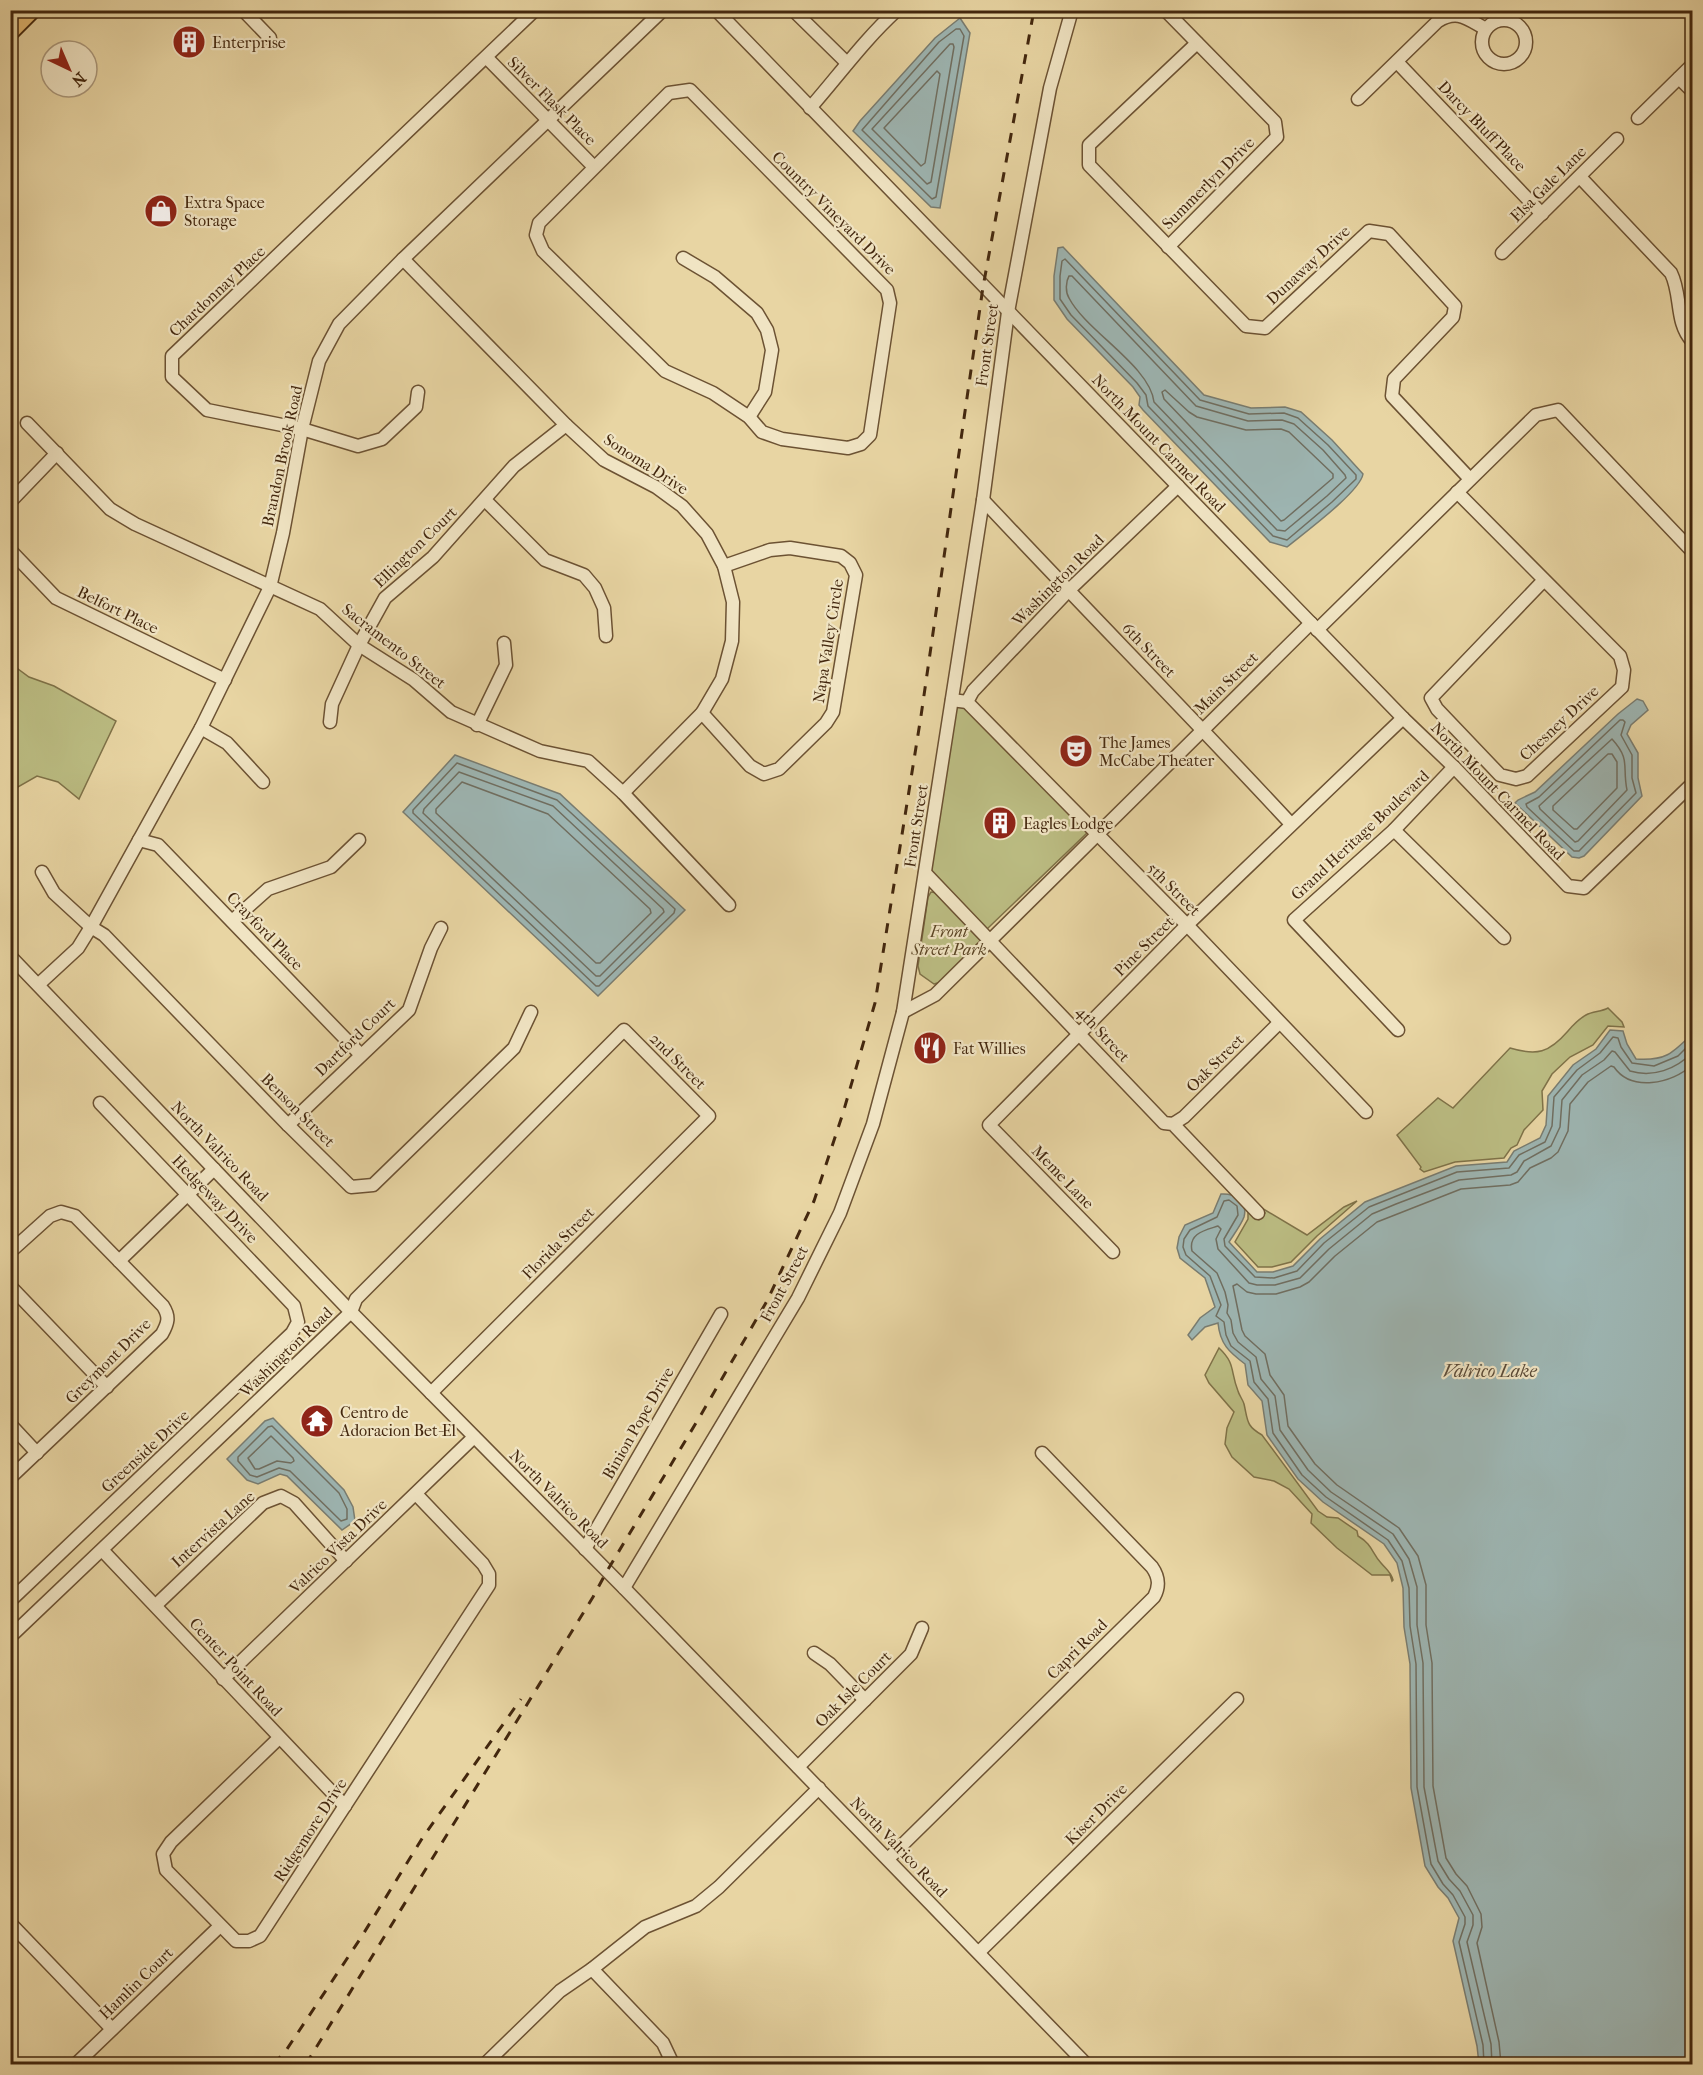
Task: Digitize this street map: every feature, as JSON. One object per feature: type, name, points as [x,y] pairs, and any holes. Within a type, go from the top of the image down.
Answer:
[{"type":"highway","points":[[10,32],[32,10]]},
{"type":"street","points":[[243,10],[270,38]]},
{"type":"street","name":"Chardonnay Place","points":[[418,392],[416,407],[382,439],[358,446],[302,429],[207,410],[172,377],[172,356],[535,10]]},
{"type":"street","name":"Brandon Brook Road","points":[[39,984],[78,948],[91,927],[201,728],[270,587],[283,533],[302,429],[319,361],[339,324],[403,259],[663,10]]},
{"type":"street","name":"North Mount Carmel Road","points":[[716,10],[1568,886],[1584,888],[1692,784]]},
{"type":"street","points":[[793,10],[847,63]]},
{"type":"street","points":[[810,108],[868,38],[897,10]]},
{"type":"street","name":"Front Street","points":[[624,1588],[798,1298],[840,1213],[873,1124],[903,1012],[983,500],[1008,312],[1050,88],[1072,10]]},
{"type":"street","name":"Summerlyn Drive","points":[[1165,10],[1275,122],[1278,137],[1168,247]]},
{"type":"street","points":[[1358,99],[1438,21],[1445,17],[1459,15],[1486,29]]},
{"type":"street","name":"Dunaway Drive","points":[[1197,43],[1089,145],[1089,165],[1246,326],[1265,328],[1369,231],[1389,234],[1455,306],[1453,317],[1394,379],[1392,396],[1470,479]]},
{"type":"street","name":"Silver Flask Place","points":[[486,58],[594,167]]},
{"type":"street","name":"Darcy Bluff Place","points":[[1397,62],[1542,214]]},
{"type":"street","points":[[1638,118],[1692,65]]},
{"type":"street","points":[[1679,78],[1692,91]]},
{"type":"street","name":"Country Vineyard Drive","points":[[690,90],[887,290],[890,303],[870,435],[861,444],[848,448],[782,439],[762,432],[749,417],[713,393],[665,371],[543,251],[536,235],[539,223],[594,167],[669,93],[690,90]]},
{"type":"street","name":"Elsa Gale Lane","points":[[1502,253],[1617,139]]},
{"type":"street","points":[[1580,177],[1671,273],[1677,291],[1683,328],[1692,341]]},
{"type":"street","points":[[683,258],[715,277],[757,313],[767,330],[772,350],[765,392],[749,417]]},
{"type":"street","name":"Sonoma Drive","points":[[403,259],[566,425],[604,460],[656,487],[682,506],[707,534],[724,566],[733,602],[732,641],[722,679],[702,713],[623,793]]},
{"type":"street","name":"Main Street","points":[[903,1012],[935,995],[1203,729],[1457,492],[1536,415],[1558,410],[1692,551]]},
{"type":"street","name":"Sacramento Street","points":[[27,423],[110,509],[135,524],[320,609],[359,645],[414,680],[451,712],[540,751],[588,761],[623,793],[729,905]]},
{"type":"street","name":"Ellington Court","points":[[330,722],[332,704],[359,645],[385,598],[433,557],[514,466],[566,425]]},
{"type":"street","points":[[10,502],[57,453]]},
{"type":"street","name":"Washington Road","points":[[967,702],[973,691],[1068,591],[1178,486]]},
{"type":"street","name":"Chesney Drive","points":[[1457,492],[1620,656],[1624,670],[1622,687],[1527,776],[1516,779],[1500,775],[1437,709],[1431,698],[1544,580]]},
{"type":"street","points":[[485,500],[545,560],[584,575],[595,588],[604,608],[606,636]]},
{"type":"street","name":"6th Street","points":[[983,500],[1291,824]]},
{"type":"street","name":"Napa Valley Circle","points":[[702,713],[750,766],[764,774],[779,769],[826,723],[833,712],[856,575],[850,563],[841,556],[790,548],[770,550],[724,566]]},
{"type":"street","name":"Belfort Place","points":[[10,550],[56,598],[225,680]]},
{"type":"street","points":[[477,725],[506,665],[504,643]]},
{"type":"street","points":[[952,700],[967,702]]},
{"type":"street","name":"5th Street","points":[[967,702],[1187,925],[1366,1112]]},
{"type":"street","name":"Pine Street","points":[[989,1125],[1187,925],[1403,718]]},
{"type":"street","points":[[201,728],[227,743],[263,782]]},
{"type":"street","name":"Grand Heritage Boulevard","points":[[1398,1030],[1294,920],[1394,830],[1454,767]]},
{"type":"street","points":[[1394,830],[1504,938]]},
{"type":"street","name":"Crayford Place","points":[[139,840],[158,845],[361,1054]]},
{"type":"street","points":[[232,921],[268,889],[331,867],[359,840]]},
{"type":"street","name":"Benson Street","points":[[42,872],[54,893],[91,927],[104,935],[351,1187],[373,1185],[514,1048],[531,1012]]},
{"type":"street","name":"4th Street","points":[[925,873],[1164,1123],[1173,1124],[1258,1213]]},
{"type":"street","name":"Dartford Court","points":[[288,1125],[409,1010],[431,948],[441,928]]},
{"type":"street","name":"North Valrico Road","points":[[10,956],[351,1312],[624,1588],[1086,2064]]},
{"type":"street","name":"Oak Street","points":[[1173,1124],[1184,1117],[1279,1023]]},
{"type":"street","name":"Washington Road","points":[[10,1637],[103,1551],[351,1312],[356,1299],[624,1030]]},
{"type":"street","name":"2nd Street","points":[[624,1030],[709,1116]]},
{"type":"street","name":"Hedgeway Drive","points":[[100,1103],[294,1306],[298,1322]]},
{"type":"street","name":"Florida Street","points":[[431,1392],[709,1116]]},
{"type":"street","name":"Meme Lane","points":[[989,1125],[1113,1252]]},
{"type":"street","points":[[10,1252],[50,1216],[61,1212],[75,1216],[119,1261],[214,1169]]},
{"type":"street","name":"Greymont Drive","points":[[10,1478],[162,1334],[168,1323],[168,1313],[163,1306],[119,1261]]},
{"type":"street","points":[[10,1286],[107,1387]]},
{"type":"street","name":"Binion Pope Drive","points":[[585,1549],[721,1314]]},
{"type":"street","name":"Greenside Drive","points":[[10,1601],[292,1333],[298,1322]]},
{"type":"street","points":[[10,1424],[37,1453]]},
{"type":"street","name":"Valrico Vista Drive","points":[[224,1679],[474,1437]]},
{"type":"street","name":"Capri Road","points":[[888,1859],[1154,1597],[1158,1589],[1156,1573],[1152,1567],[1042,1453]]},
{"type":"street","name":"Ridgemore Drive","points":[[279,1738],[171,1842],[164,1854],[166,1870],[236,1941],[249,1941],[260,1936],[489,1586],[489,1574],[483,1564],[416,1494]]},
{"type":"street","name":"Intervista Lane","points":[[156,1605],[263,1503],[281,1496],[294,1503],[346,1561]]},
{"type":"street","name":"Center Point Road","points":[[103,1551],[345,1806]]},
{"type":"street","name":"Oak Isle Court","points":[[798,1767],[911,1654],[922,1628]]},
{"type":"street","points":[[814,1653],[830,1664],[865,1700]]},
{"type":"street","name":"Kiser Drive","points":[[979,1952],[1237,1699]]},
{"type":"street","points":[[485,2064],[560,1991],[645,1927],[696,1906],[719,1887],[819,1788]]},
{"type":"street","points":[[10,1923],[112,2029]]},
{"type":"street","name":"Hamlin Court","points":[[76,2064],[220,1926]]},
{"type":"street","points":[[592,1969],[663,2043],[671,2060],[670,2064]]},
{"type":"green space","points":[[10,663],[29,677],[54,686],[116,721],[79,799],[58,782],[37,776],[11,791]]},
{"type":"green space","points":[[957,705],[969,710],[1088,832],[987,929],[931,872]]},
{"type":"green space","name":"Front Street Park","points":[[931,892],[937,893],[981,940],[961,966],[947,978],[934,984],[920,974],[918,966],[928,897]]},
{"type":"green space","points":[[1608,1008],[1624,1027],[1608,1026],[1593,1045],[1570,1057],[1552,1074],[1542,1091],[1543,1110],[1524,1130],[1517,1145],[1511,1148],[1504,1158],[1455,1162],[1424,1172],[1420,1169],[1421,1167],[1397,1135],[1438,1098],[1453,1108],[1510,1048],[1528,1052],[1542,1051],[1555,1044],[1583,1017]]},
{"type":"green space","points":[[1357,1201],[1291,1262],[1272,1267],[1258,1267],[1235,1242],[1248,1219],[1248,1209],[1259,1220],[1265,1213],[1260,1207],[1307,1235],[1344,1207]]},
{"type":"green space","points":[[1219,1348],[1230,1363],[1250,1426],[1262,1435],[1318,1511],[1327,1517],[1338,1518],[1357,1531],[1358,1536],[1363,1539],[1390,1573],[1392,1581],[1390,1575],[1372,1575],[1337,1548],[1311,1523],[1312,1514],[1289,1489],[1274,1481],[1254,1477],[1232,1457],[1225,1444],[1227,1428],[1234,1412],[1205,1375]]},
{"type":"water","points":[[960,18],[970,33],[940,208],[931,207],[853,131],[935,38]]},
{"type":"water","points":[[1063,247],[1204,395],[1251,408],[1285,407],[1301,412],[1332,440],[1363,474],[1360,482],[1330,512],[1287,547],[1270,542],[1143,410],[1139,405],[1140,397],[1133,387],[1067,319],[1054,300],[1054,276],[1058,248]]},
{"type":"water","points":[[1637,699],[1643,701],[1648,710],[1631,725],[1627,734],[1638,753],[1638,778],[1642,796],[1584,856],[1572,857],[1515,803],[1535,792]]},
{"type":"water","points":[[455,755],[560,794],[685,910],[598,996],[403,812]]},
{"type":"water","name":"Valrico Lake","points":[[1610,1030],[1623,1031],[1627,1044],[1636,1059],[1654,1059],[1667,1055],[1692,1034],[1692,2064],[1479,2064],[1453,1941],[1459,1918],[1425,1866],[1411,1788],[1410,1664],[1404,1627],[1403,1588],[1397,1563],[1384,1544],[1323,1502],[1298,1479],[1267,1435],[1262,1401],[1248,1385],[1245,1364],[1223,1342],[1218,1323],[1205,1327],[1192,1340],[1188,1335],[1200,1318],[1215,1307],[1205,1278],[1180,1258],[1177,1248],[1185,1225],[1213,1213],[1221,1194],[1231,1195],[1242,1203],[1245,1212],[1229,1242],[1257,1272],[1273,1272],[1293,1266],[1320,1239],[1365,1202],[1456,1166],[1507,1162],[1514,1151],[1540,1138],[1546,1125],[1548,1096],[1573,1065],[1596,1049]]},
{"type":"water","points":[[273,1418],[344,1490],[353,1507],[355,1521],[342,1530],[287,1476],[280,1474],[258,1484],[247,1480],[227,1459],[265,1421]]},
{"type":"railway","points":[[306,2064],[593,1597],[702,1413],[767,1301],[814,1201],[843,1113],[875,1003],[921,716],[983,287],[1034,10]]},
{"type":"railway","points":[[274,2064],[287,2049],[362,1936],[423,1837],[521,1699]]},
{"type":"place","name":"Enterprise","points":[[189,42]]},
{"type":"place","name":"Extra Space Storage","points":[[161,211]]},
{"type":"place","name":"The James McCabe Theater","points":[[1076,751]]},
{"type":"place","name":"Eagles Lodge","points":[[1000,823]]},
{"type":"place","name":"Fat Willies","points":[[930,1048]]},
{"type":"place","name":"Centro de Adoracion Bet-El","points":[[317,1421]]}]
